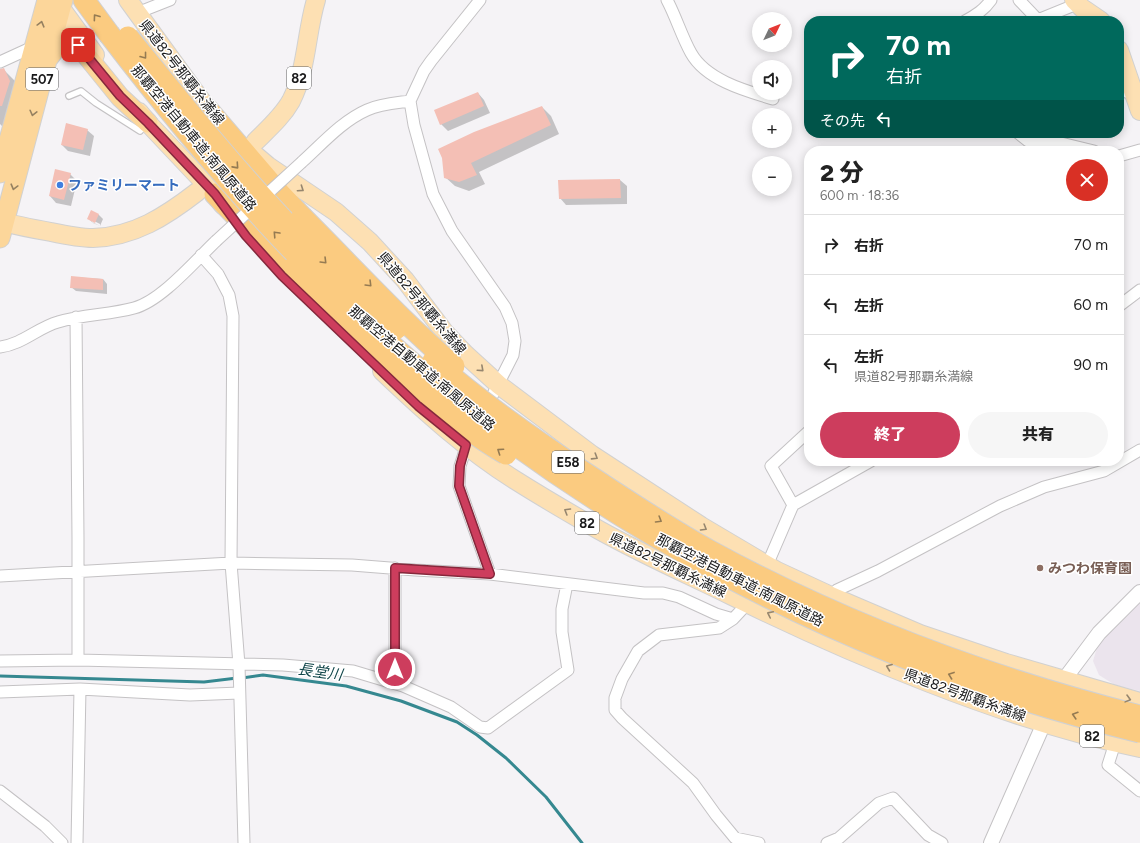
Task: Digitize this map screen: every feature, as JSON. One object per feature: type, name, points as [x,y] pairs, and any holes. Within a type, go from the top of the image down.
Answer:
[{"type":"highway","name":"那覇空港自動車道;南風原道路","points":[[84,0],[153,92],[207,157],[279,236],[341,299],[441,387],[492,428],[542,464],[635,515],[779,586],[878,629],[1006,678],[1093,704],[1140,716]]},
{"type":"highway","name":"那覇空港自動車道;南風原道路","points":[[101,0],[218,147],[289,226],[350,287],[402,335],[449,375],[702,564],[772,600],[916,662],[1002,694],[1140,732]]},
{"type":"highway","name":"507","points":[[0,173],[41,53],[56,2]]},
{"type":"highway","points":[[41,53],[66,41],[78,45],[120,96],[148,123]]},
{"type":"highway","name":"507","points":[[1,227],[41,53]]},
{"type":"highway","points":[[208,110],[281,195],[438,352],[635,515]]},
{"type":"highway","points":[[206,193],[398,373],[452,418],[503,453],[548,480],[635,515]]},
{"type":"main road","name":"82","points":[[255,142],[278,119],[290,101],[304,63],[316,0]]},
{"type":"main road","name":"県道82号那覇糸満線","points":[[56,2],[148,123],[206,193],[282,276],[418,406],[466,445],[513,479],[600,531],[748,604],[872,661],[994,708],[1115,743],[1140,748]]},
{"type":"main road","points":[[1081,3],[1095,16]]},
{"type":"main road","name":"県道82号那覇糸満線","points":[[132,6],[208,110],[236,139],[268,166],[336,212],[370,242],[405,280],[445,333],[465,354],[499,385],[592,455],[701,526],[767,565],[831,596],[920,634],[1006,663],[1140,702]]},
{"type":"main road","points":[[1124,78],[1126,89],[1140,111]]},
{"type":"main road","points":[[1,227],[92,238],[111,237],[145,227],[176,208],[206,193]]},
{"type":"street","points":[[132,6],[170,0]]},
{"type":"street","points":[[480,0],[424,71],[410,101],[414,125],[433,194],[452,231],[505,307],[512,324],[515,341],[514,355],[466,445],[460,466],[459,486],[490,574]]},
{"type":"street","points":[[667,0],[692,55],[708,72],[731,86],[752,92]]},
{"type":"street","points":[[974,16],[986,8],[991,0]]},
{"type":"street","points":[[1019,0],[1033,16]]},
{"type":"street","points":[[1047,16],[1081,3]]},
{"type":"street","points":[[0,62],[41,53]]},
{"type":"street","points":[[0,347],[19,343],[46,327],[58,322],[76,317],[117,312],[135,308],[147,302],[163,291],[349,120],[368,109],[387,104],[410,101]]},
{"type":"street","points":[[1024,138],[1028,141],[1061,143],[1073,146]]},
{"type":"street","points":[[1124,155],[1140,150]]},
{"type":"street","points":[[202,255],[218,274],[229,295],[233,316],[231,563],[239,665],[244,843]]},
{"type":"street","points":[[1124,302],[1140,290]]},
{"type":"street","points":[[76,317],[78,660]]},
{"type":"street","points":[[793,505],[771,466],[804,435]]},
{"type":"street","points":[[1124,459],[1140,450]]},
{"type":"street","points":[[759,843],[734,838],[693,783],[622,718],[616,710],[615,698],[622,679],[638,651],[659,636],[719,628],[733,619],[748,604],[793,505],[862,466]]},
{"type":"street","points":[[831,596],[837,590],[878,571],[1000,506],[1044,487],[1104,471],[1113,466]]},
{"type":"street","points":[[0,576],[231,563],[352,565],[490,574],[644,593],[663,593],[679,597],[710,611],[733,619]]},
{"type":"street","points":[[395,568],[395,683]]},
{"type":"street","points":[[0,661],[78,660],[283,665],[352,671],[395,683],[451,707],[480,727],[488,728],[568,670],[562,632],[562,609],[567,584]]},
{"type":"street","points":[[991,843],[1064,680],[1099,633],[1140,592]]},
{"type":"street","points":[[0,692],[80,689],[190,695],[239,694]]},
{"type":"street","points":[[76,843],[80,689]]},
{"type":"street","points":[[1115,743],[1108,765],[1140,791]]},
{"type":"street","points":[[0,791],[45,826],[62,843]]},
{"type":"street","points":[[827,843],[840,838],[879,804],[892,798],[928,835],[942,843]]},
{"type":"lane","points":[[69,96],[82,91],[96,103],[140,131],[148,123]]},
{"type":"shaded area","points":[[1140,599],[1140,691],[1115,685],[1099,675],[1093,661],[1099,641]]},
{"type":"building","points":[[4,68],[10,81],[2,106],[0,106],[0,69]]},
{"type":"building","points":[[478,92],[484,106],[440,125],[434,110]]},
{"type":"building","points":[[542,106],[551,125],[471,163],[477,175],[459,182],[444,178],[442,158],[438,149],[474,132]]},
{"type":"building","points":[[66,123],[88,129],[83,150],[61,145]]},
{"type":"building","name":"ファミリーマート","points":[[55,169],[71,173],[64,200],[49,196]]},
{"type":"building","points":[[620,179],[621,198],[559,199],[558,180]]},
{"type":"building","points":[[91,210],[99,214],[95,223],[87,219]]},
{"type":"building","points":[[71,276],[103,279],[103,290],[70,288]]},
{"type":"waterway","name":"長堂川","points":[[242,678],[263,675],[346,686],[401,701],[457,722],[477,735],[506,758],[546,797],[582,843]]},
{"type":"waterway","name":"長堂川","points":[[0,676],[204,682],[237,678]]},
{"type":"place","name":"ファミリーマート","points":[[60,185]]},
{"type":"place","name":"みつわ保育園","points":[[1040,568]]},
{"type":"route","points":[[78,45],[120,96],[148,123],[215,194],[246,236],[282,276],[418,406],[466,445],[460,466],[459,486],[490,574],[395,568],[395,669]]}]
